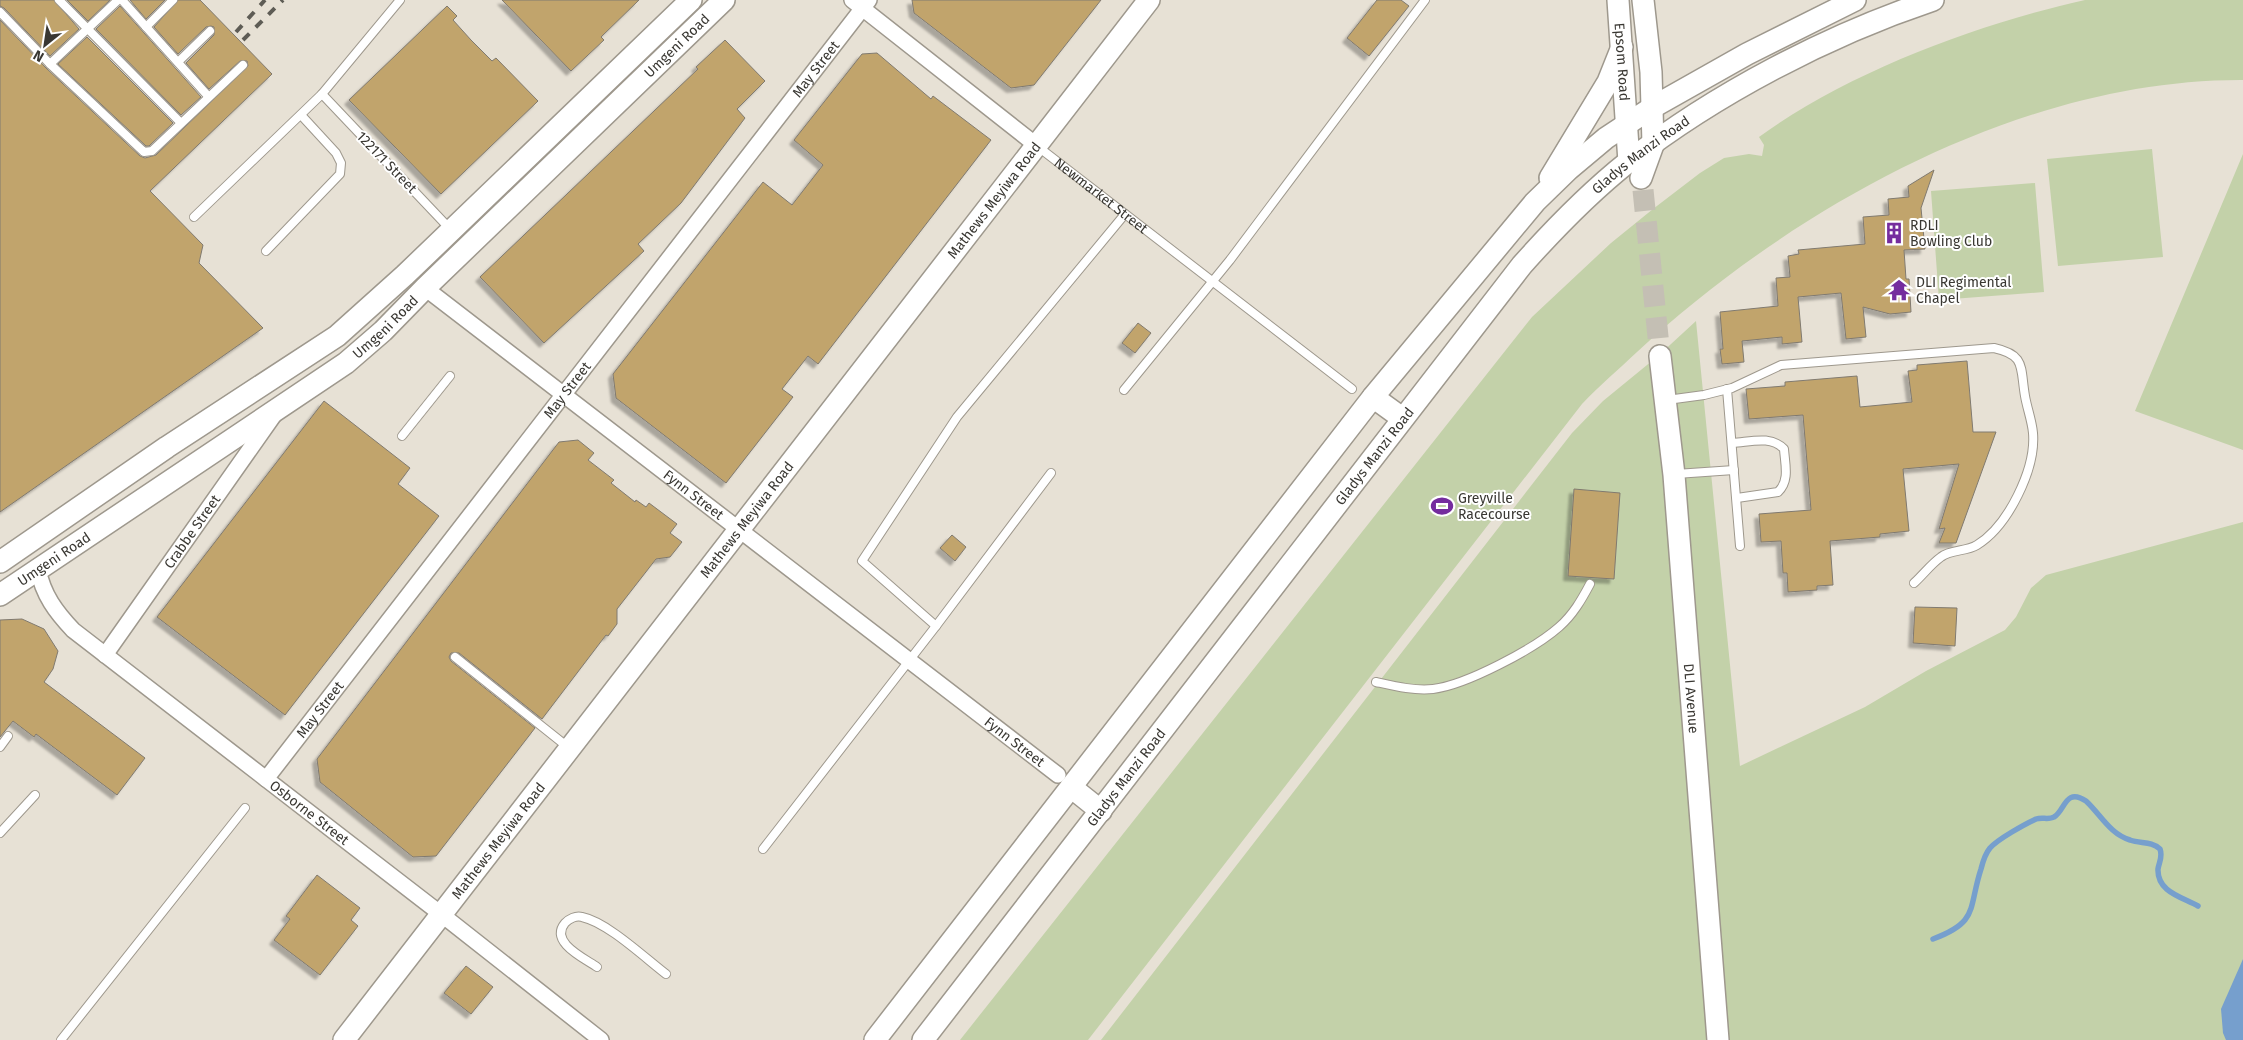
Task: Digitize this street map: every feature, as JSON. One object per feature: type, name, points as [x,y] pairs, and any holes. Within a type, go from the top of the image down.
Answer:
[{"type":"main road","name":"Umgeni Road","points":[[0,562],[167,447],[337,336],[452,230],[691,0]]},
{"type":"main road","name":"Umgeni Road","points":[[0,595],[346,363],[383,331],[425,288],[724,0]]},
{"type":"main road","name":"Mathews Meyiwa Road","points":[[344,1040],[1149,0]]},
{"type":"main road","name":"Epsom Road","points":[[1618,0],[1627,125],[1637,177]]},
{"type":"main road","name":"Epsom Road","points":[[1643,0],[1653,107],[1653,145]]},
{"type":"main road","points":[[875,1040],[1065,781],[1373,397],[1536,202],[1569,169],[1606,138],[1653,107],[1747,54],[1855,0]]},
{"type":"main road","name":"Gladys Manzi Road","points":[[1653,145],[1690,118],[1831,39],[1891,14],[1933,0]]},
{"type":"main road","points":[[1536,202],[1601,94],[1622,48]]},
{"type":"main road","points":[[1637,177],[1653,145]]},
{"type":"main road","name":"Gladys Manzi Road","points":[[923,1040],[1522,265],[1559,224],[1637,177]]},
{"type":"main road","name":"DLI Avenue","points":[[1660,356],[1674,475],[1718,1040]]},
{"type":"main road","points":[[1373,397],[1402,418]]},
{"type":"main road","points":[[1065,781],[1101,811]]},
{"type":"street","name":"Newmarket Street","points":[[861,3],[1036,145]]},
{"type":"street","name":"May Street","points":[[266,779],[861,3]]},
{"type":"street","name":"Fynn Street","points":[[425,288],[1065,781]]},
{"type":"street","name":"Crabbe Street","points":[[104,655],[280,408]]},
{"type":"street","name":"Osborne Street","points":[[38,569],[47,598],[74,630],[601,1040]]},
{"type":"lane","points":[[59,0],[181,123]]},
{"type":"lane","points":[[50,64],[118,0]]},
{"type":"lane","points":[[122,0],[208,96]]},
{"type":"lane","points":[[146,27],[173,0]]},
{"type":"lane","points":[[194,217],[322,94],[400,0]]},
{"type":"lane","points":[[1124,390],[1211,280],[1230,260],[1425,0]]},
{"type":"lane","points":[[0,12],[50,64],[144,152],[152,151],[208,96],[244,65]]},
{"type":"lane","points":[[178,62],[210,30]]},
{"type":"lane","name":"122171 Street","points":[[322,94],[452,230]]},
{"type":"lane","points":[[266,250],[340,174],[341,162],[336,153],[301,115]]},
{"type":"lane","name":"Newmarket Street","points":[[1036,145],[1352,389]]},
{"type":"lane","points":[[936,626],[862,561],[957,418],[1125,214]]},
{"type":"lane","points":[[1665,400],[1704,395],[1727,389],[1781,364],[1994,348],[2014,354],[2020,362],[2027,411],[2033,433],[2029,470],[2018,493],[1994,532],[1976,546],[1965,551],[1942,556],[1914,583]]},
{"type":"lane","points":[[402,436],[450,376]]},
{"type":"lane","points":[[1727,389],[1733,443],[1740,546]]},
{"type":"lane","points":[[1733,443],[1768,440],[1778,442],[1784,449],[1786,481],[1783,488],[1778,492],[1737,498]]},
{"type":"lane","points":[[1674,475],[1734,470]]},
{"type":"lane","points":[[763,849],[936,626],[1051,472]]},
{"type":"lane","points":[[1376,682],[1404,688],[1433,689],[1467,678],[1518,654],[1560,626],[1574,612],[1590,584]]},
{"type":"lane","points":[[455,657],[569,748]]},
{"type":"lane","points":[[0,747],[8,736]]},
{"type":"lane","points":[[0,833],[35,795]]},
{"type":"lane","points":[[60,1040],[245,808]]},
{"type":"lane","points":[[596,967],[566,946],[561,938],[561,930],[570,919],[580,916],[592,920],[666,974]]},
{"type":"green space","name":"Greyville Racecourse","points":[[2085,0],[2243,0],[2243,80],[2160,85],[2078,102],[1996,127],[1917,161],[1840,202],[1767,248],[1699,298],[1637,352],[1582,404],[1088,1040],[960,1040],[1532,317],[1611,243],[1700,173],[1724,158],[1749,154],[1762,156],[1764,145],[1759,137],[1794,113],[1832,92],[1873,71],[1958,37],[2001,22]]},
{"type":"green space","points":[[2152,149],[2163,257],[2058,266],[2047,159]]},
{"type":"green space","points":[[2243,154],[2243,450],[2135,411]]},
{"type":"green space","points":[[2035,183],[2044,292],[1939,300],[1931,191]]},
{"type":"green space","points":[[1696,321],[1740,766],[1865,707],[1926,671],[2005,630],[2016,617],[2031,588],[2046,575],[2243,522],[2243,1040],[1101,1040],[1572,433],[1603,401],[1658,356]]},
{"type":"water","points":[[2243,959],[2243,1040],[2226,1040],[2223,1033],[2221,1009]]},
{"type":"building","points":[[0,0],[54,0],[79,29],[50,56],[0,6]]},
{"type":"building","points":[[67,0],[110,0],[88,21]]},
{"type":"building","points":[[130,0],[165,0],[146,19]]},
{"type":"building","points":[[178,0],[200,0],[272,74],[150,191],[203,245],[199,263],[263,328],[0,512],[0,20],[46,68],[140,156],[145,158],[156,155],[248,66],[247,61],[240,61],[209,89],[186,63],[214,35],[214,27],[206,27],[178,54],[154,27]]},
{"type":"building","points":[[502,0],[639,0],[601,37],[604,40],[571,71]]},
{"type":"building","points":[[912,0],[1101,0],[1034,85],[1011,88],[914,13]]},
{"type":"building","points":[[1377,0],[1401,0],[1409,6],[1369,56],[1347,38]]},
{"type":"building","points":[[120,6],[201,97],[181,115],[96,29]]},
{"type":"building","points":[[447,6],[457,16],[453,20],[471,40],[492,61],[496,58],[538,101],[441,194],[349,100]]},
{"type":"building","points":[[87,37],[173,123],[149,146],[146,146],[58,64]]},
{"type":"building","points":[[725,40],[765,81],[737,109],[745,118],[681,203],[638,244],[644,251],[544,343],[480,277],[698,69],[696,67]]},
{"type":"building","points":[[877,53],[931,99],[933,96],[991,140],[818,364],[808,356],[782,389],[793,397],[726,483],[616,398],[613,374],[763,182],[792,205],[823,165],[794,140],[862,54]]},
{"type":"building","points":[[1934,170],[1921,208],[1925,249],[1904,250],[1906,279],[1909,279],[1911,312],[1890,314],[1863,307],[1866,337],[1846,339],[1841,293],[1798,297],[1802,342],[1782,344],[1782,337],[1742,341],[1744,362],[1722,364],[1720,349],[1723,349],[1720,312],[1778,306],[1776,278],[1790,277],[1788,256],[1799,254],[1798,250],[1865,244],[1863,217],[1889,215],[1888,199],[1909,197],[1908,186]]},
{"type":"building","points":[[1138,323],[1151,333],[1135,353],[1122,343]]},
{"type":"building","points":[[1967,361],[1973,432],[1996,432],[1956,543],[1939,543],[1945,528],[1939,529],[1959,464],[1903,469],[1909,531],[1880,534],[1880,537],[1830,541],[1833,585],[1817,586],[1817,590],[1788,592],[1787,573],[1783,573],[1781,541],[1761,542],[1759,514],[1811,510],[1803,415],[1749,419],[1746,389],[1785,386],[1785,382],[1857,376],[1860,407],[1912,402],[1908,371],[1917,370],[1917,365]]},
{"type":"building","points":[[324,401],[410,468],[398,484],[439,516],[285,715],[157,617]]},
{"type":"building","points":[[578,440],[594,453],[588,460],[614,480],[611,483],[635,502],[636,500],[646,507],[649,503],[677,524],[670,533],[682,542],[670,557],[656,559],[617,609],[617,624],[608,636],[606,635],[542,719],[459,653],[451,653],[449,657],[451,661],[535,728],[436,856],[413,857],[320,782],[317,759],[559,442]]},
{"type":"building","points":[[1574,489],[1620,493],[1614,579],[1568,576]]},
{"type":"building","points":[[952,535],[966,547],[955,561],[940,548]]},
{"type":"building","points":[[1915,607],[1957,608],[1955,646],[1913,643]]},
{"type":"building","points":[[22,619],[44,629],[58,651],[53,669],[44,682],[145,758],[117,795],[36,734],[34,737],[13,721],[0,737],[0,620]]},
{"type":"building","points":[[317,875],[360,908],[351,920],[358,926],[320,975],[274,940],[290,919],[286,916]]},
{"type":"building","points":[[466,966],[493,987],[471,1014],[444,993]]},
{"type":"waterway","points":[[1933,939],[1948,933],[1965,920],[1972,904],[1983,860],[1990,848],[2005,836],[2031,821],[2038,818],[2054,817],[2066,802],[2074,797],[2079,797],[2086,801],[2111,829],[2123,837],[2153,845],[2160,849],[2161,857],[2158,869],[2162,883],[2172,893],[2198,906]]},
{"type":"tunnel","points":[[1643,190],[1660,356]]},
{"type":"railway","points":[[236,32],[265,0]]},
{"type":"railway","points":[[243,40],[283,0]]},
{"type":"place","name":"RDLI Bowling Club","points":[[1894,233]]},
{"type":"place","name":"DLI Regimental Chapel","points":[[1899,290]]},
{"type":"place","name":"Greyville Racecourse","points":[[1442,506]]}]
